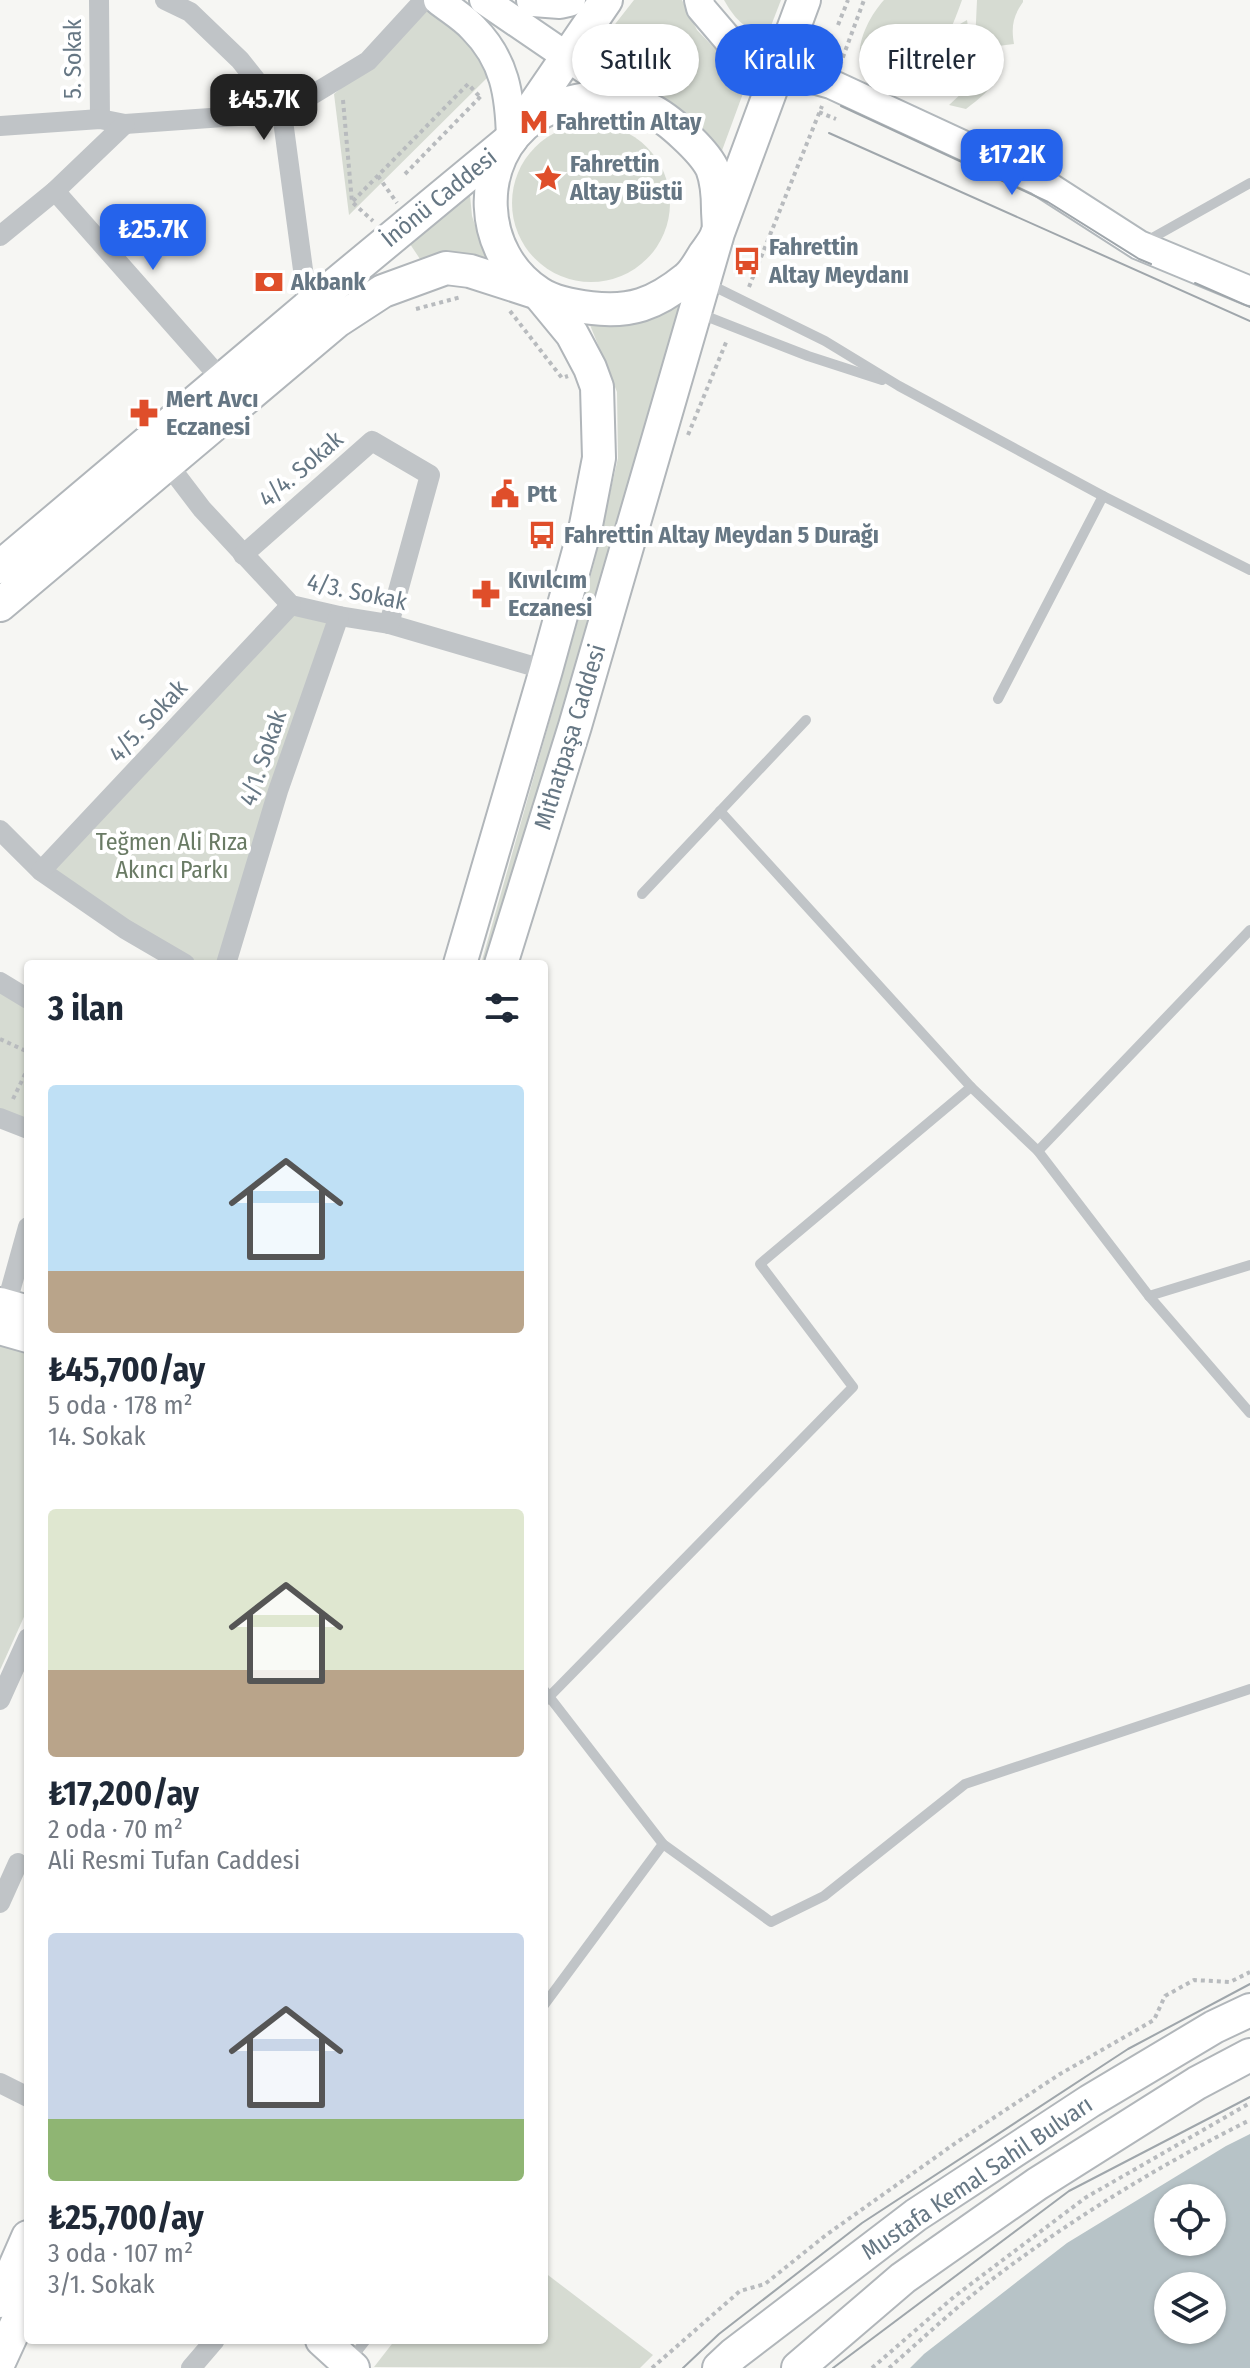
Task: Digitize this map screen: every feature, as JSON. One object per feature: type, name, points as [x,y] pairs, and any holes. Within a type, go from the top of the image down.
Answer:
[{"type":"main road","points":[[438,0],[472,27],[493,52],[510,99],[511,139]]},
{"type":"main road","points":[[484,0],[566,57],[651,110],[695,147],[711,168],[718,193],[718,233]]},
{"type":"main road","points":[[533,0],[569,0]]},
{"type":"main road","points":[[606,0],[511,139],[496,169],[489,202],[495,238],[512,270],[539,294],[568,306],[622,310],[652,302],[689,277],[718,233],[768,96]]},
{"type":"main road","points":[[699,0],[701,8],[715,24]]},
{"type":"main road","points":[[795,24],[804,0]]},
{"type":"main road","points":[[843,90],[1038,180],[1139,245],[1250,291]]},
{"type":"main road","points":[[511,139],[533,118],[561,103],[591,98],[621,101],[651,110]]},
{"type":"main road","name":"İnönü Caddesi","points":[[0,567],[511,139]]},
{"type":"main road","name":"Mithatpaşa Caddesi","points":[[502,960],[575,726],[718,233]]},
{"type":"main road","name":"İnönü Caddesi","points":[[0,605],[337,321],[383,291],[446,268],[470,271],[539,294]]},
{"type":"main road","name":"Mithatpaşa Caddesi","points":[[461,960],[586,525],[599,458],[597,387],[572,334],[539,294]]},
{"type":"main road","points":[[9,1313],[24,1331]]},
{"type":"main road","name":"Mustafa Kemal Sahil Bulvarı","points":[[726,2363],[916,2215],[1090,2101],[1214,2027],[1250,2010]]},
{"type":"main road","name":"Mustafa Kemal Sahil Bulvarı","points":[[798,2368],[903,2278],[1037,2184],[1197,2083],[1250,2055]]},
{"type":"main road","points":[[0,2360],[7,2298],[24,2249]]},
{"type":"main road","points":[[330,2344],[356,2357]]},
{"type":"street","name":"5. Sokak","points":[[99,0],[100,119]]},
{"type":"street","points":[[165,0],[190,12],[240,60],[282,113],[308,307]]},
{"type":"street","points":[[0,126],[100,119],[125,124],[282,113],[368,61],[424,0]]},
{"type":"street","points":[[0,236],[55,191],[125,124]]},
{"type":"street","points":[[55,191],[222,380]]},
{"type":"street","name":"4/4. Sokak","points":[[243,555],[372,441],[430,475],[389,624]]},
{"type":"street","name":"4/3. Sokak","points":[[167,463],[202,509],[291,605],[389,624],[546,670]]},
{"type":"street","name":"4/5. Sokak","points":[[41,871],[291,605]]},
{"type":"street","name":"4/1. Sokak","points":[[227,960],[278,791],[339,616]]},
{"type":"street","points":[[0,830],[41,871],[125,929],[178,960]]},
{"type":"street","points":[[0,982],[24,997]]},
{"type":"street","points":[[0,1118],[24,1127]]},
{"type":"street","points":[[9,1313],[24,1245]]},
{"type":"street","points":[[0,1700],[24,1647]]},
{"type":"street","points":[[0,1903],[15,1862]]},
{"type":"street","points":[[0,2083],[24,2095]]},
{"type":"street","points":[[191,2368],[212,2344]]},
{"type":"lane","points":[[1139,245],[1250,183]]},
{"type":"lane","points":[[705,282],[825,341],[899,386],[1103,496],[1250,570]]},
{"type":"lane","points":[[696,313],[808,356],[899,386]]},
{"type":"lane","points":[[998,699],[1103,496]]},
{"type":"lane","points":[[642,894],[806,720]]},
{"type":"lane","points":[[720,811],[971,1087],[1038,1151],[1149,1296],[1250,1413]]},
{"type":"lane","points":[[1038,1151],[1250,930]]},
{"type":"lane","points":[[548,1695],[853,1387],[760,1264],[971,1087]]},
{"type":"lane","points":[[1149,1296],[1250,1265]]},
{"type":"lane","points":[[548,1700],[663,1844],[771,1922],[824,1896],[965,1784],[1250,1689]]},
{"type":"lane","points":[[548,2000],[663,1844]]},
{"type":"path","points":[[838,24],[848,0]]},
{"type":"path","points":[[843,60],[864,0]]},
{"type":"path","points":[[352,202],[468,84],[480,97]]},
{"type":"path","points":[[343,99],[352,202],[378,225]]},
{"type":"path","points":[[405,174],[467,112]]},
{"type":"path","points":[[819,112],[836,119]]},
{"type":"path","points":[[378,176],[398,205]]},
{"type":"path","points":[[408,311],[464,296]]},
{"type":"path","points":[[508,309],[547,359]]},
{"type":"path","points":[[0,1039],[24,1050]]},
{"type":"path","points":[[13,1099],[24,1076]]},
{"type":"path","points":[[652,2368],[740,2291],[765,2284],[826,2235],[957,2142],[1060,2074],[1154,2020],[1165,1996],[1194,1980],[1230,1982],[1250,1972]]},
{"type":"path","points":[[872,2368],[955,2296],[1085,2198],[1250,2103]]},
{"type":"path","points":[[889,2368],[984,2286],[1045,2241],[1102,2203],[1250,2120]]},
{"type":"green space","points":[[431,0],[476,44],[493,72],[349,215],[334,94],[363,70]]},
{"type":"green space","points":[[634,0],[682,0],[694,24],[615,24]]},
{"type":"green space","points":[[724,0],[781,0],[772,24],[744,24]]},
{"type":"green space","points":[[884,0],[962,0],[952,24],[868,24]]},
{"type":"green space","points":[[977,0],[1023,0],[1014,22],[1014,44],[1004,45],[1004,24],[976,24]]},
{"type":"green space","points":[[699,32],[715,49],[715,96],[742,96],[720,156],[686,123],[652,96],[699,96]]},
{"type":"green space","points":[[959,96],[982,96],[966,109],[949,105]]},
{"type":"green space","points":[[591,124],[621,130],[647,147],[664,173],[670,203],[664,233],[647,259],[621,276],[591,282],[561,276],[535,259],[518,233],[512,203],[518,173],[535,147],[561,130]]},
{"type":"green space","points":[[470,195],[472,216],[487,261],[422,262],[410,244]]},
{"type":"green space","points":[[681,303],[494,960],[482,960],[593,567],[618,458],[617,392],[588,320],[629,320]]},
{"type":"green space","name":"Teğmen Ali Rıza Akıncı Parkı","points":[[291,605],[339,616],[227,960],[179,960],[41,871]]},
{"type":"green space","points":[[0,982],[24,997],[24,1127],[0,1118]]},
{"type":"green space","points":[[0,1337],[24,1346],[24,1617],[0,1670]]},
{"type":"green space","points":[[548,2275],[653,2355],[640,2368],[374,2367],[392,2344],[548,2344]]},
{"type":"shaded area","points":[[1250,2134],[1250,2368],[910,2368],[1067,2243],[1154,2190],[1154,2256],[1226,2256],[1226,2184],[1164,2184]]},
{"type":"tram line","points":[[841,106],[1048,202],[1151,264]]},
{"type":"tram line","points":[[829,133],[1250,321]]},
{"type":"tram line","points":[[1195,283],[1250,307]]},
{"type":"tram line","points":[[683,2368],[719,2334],[862,2223],[1128,2049],[1250,1984]]},
{"type":"tram line","points":[[833,2368],[1069,2191],[1250,2097]]},
{"type":"place","name":"Fahrettin Altay","points":[[534,122]]},
{"type":"place","name":"Fahrettin Altay Büstü","points":[[548,178]]},
{"type":"place","name":"Fahrettin Altay Meydanı","points":[[747,261]]},
{"type":"place","name":"Akbank","points":[[269,282]]},
{"type":"place","name":"Mert Avcı Eczanesi","points":[[144,413]]},
{"type":"place","name":"Ptt","points":[[505,494]]},
{"type":"place","name":"Fahrettin Altay Meydan 5 Durağı","points":[[542,535]]},
{"type":"place","name":"Kıvılcım Eczanesi","points":[[486,594]]}]
